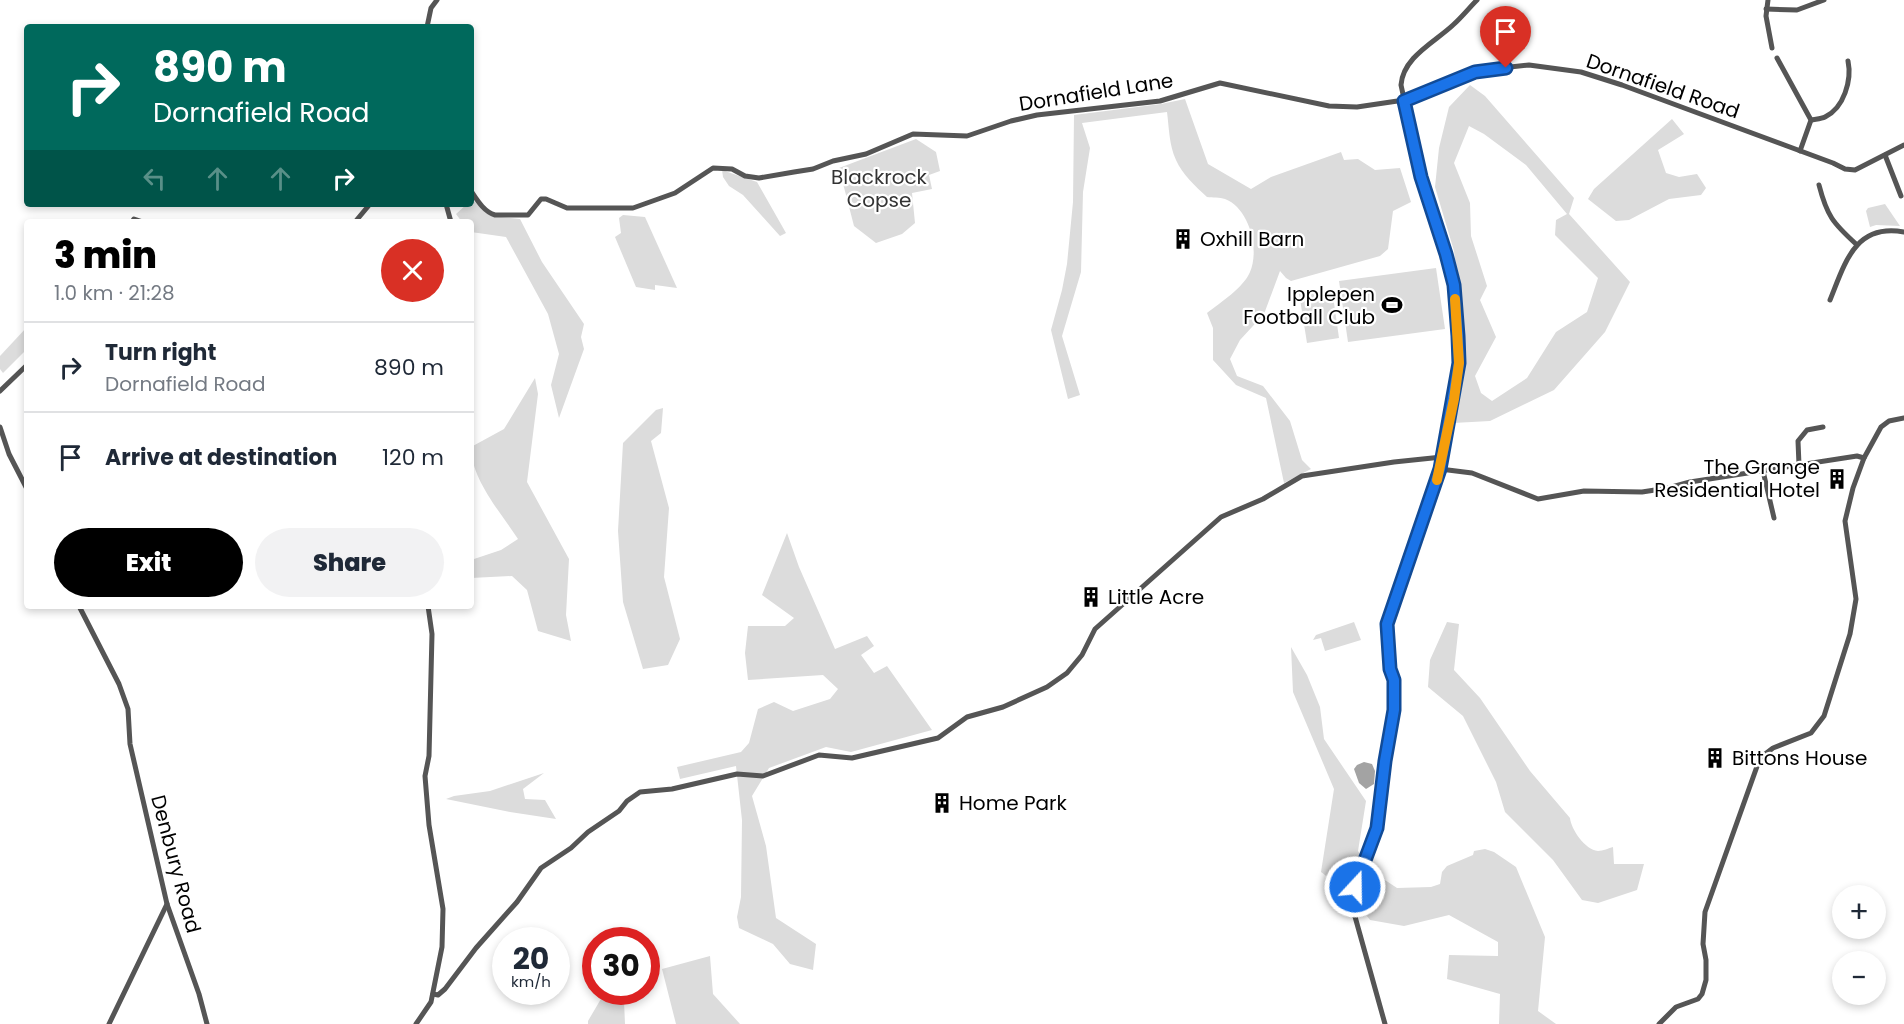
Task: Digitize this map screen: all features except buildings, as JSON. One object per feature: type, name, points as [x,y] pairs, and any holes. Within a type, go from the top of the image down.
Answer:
[{"type":"street","points":[[428,24],[431,8],[437,0]]},
{"type":"street","points":[[1385,1024],[1354,914],[1355,887],[1377,828],[1394,710],[1394,680],[1390,669],[1387,624],[1440,469],[1459,363],[1454,285],[1421,177],[1401,85],[1402,74],[1426,45],[1453,26],[1476,0]]},
{"type":"street","points":[[1768,0],[1767,28],[1772,48]]},
{"type":"street","points":[[1766,9],[1797,10],[1824,0]]},
{"type":"street","points":[[1777,58],[1811,120],[1800,151]]},
{"type":"street","points":[[1811,120],[1827,116],[1842,99],[1850,79],[1848,61]]},
{"type":"street","name":"Dornafield Road","points":[[1404,101],[1475,72],[1529,65],[1581,72],[1622,85],[1850,170],[1859,169],[1904,145]]},
{"type":"street","name":"Dornafield Lane","points":[[474,196],[481,206],[490,214],[495,215],[528,215],[541,199],[567,208],[633,208],[675,193],[713,168],[732,170],[759,178],[813,169],[833,160],[866,154],[913,134],[967,136],[1037,115],[1160,100],[1220,84],[1329,106],[1357,107],[1404,101]]},
{"type":"street","points":[[1885,155],[1901,196]]},
{"type":"street","points":[[1819,185],[1833,224],[1856,244]]},
{"type":"street","points":[[357,219],[367,207]]},
{"type":"street","points":[[1830,300],[1841,271],[1856,244],[1880,231],[1904,232]]},
{"type":"street","points":[[0,391],[24,368]]},
{"type":"street","points":[[1659,1024],[1676,1007],[1698,999],[1702,994],[1706,980],[1703,944],[1705,912],[1760,758],[1773,748],[1811,732],[1824,716],[1850,634],[1856,599],[1845,521],[1853,488],[1863,458],[1881,427],[1889,421],[1904,418]]},
{"type":"street","points":[[0,427],[9,454],[24,483]]},
{"type":"street","points":[[1799,465],[1798,441],[1807,430],[1823,427]]},
{"type":"street","points":[[1440,469],[1472,473],[1538,499],[1584,490],[1642,492],[1857,456],[1863,458]]},
{"type":"street","points":[[433,994],[438,994],[445,989],[476,948],[517,902],[541,868],[571,848],[640,792],[672,789],[737,774],[763,776],[819,755],[852,758],[938,738],[967,717],[1012,703],[1047,687],[1066,673],[1082,655],[1095,629],[1221,517],[1263,499],[1302,476],[1442,457]]},
{"type":"street","points":[[1763,471],[1774,518]]},
{"type":"street","name":"Denbury Road","points":[[80,609],[128,709],[130,744],[167,904],[199,994],[207,1024]]},
{"type":"street","points":[[416,1024],[431,1002],[442,947],[442,909],[426,799],[425,776],[429,739],[432,634],[428,609]]},
{"type":"street","points":[[109,1024],[167,904]]},
{"type":"green space","points":[[1470,85],[1485,96],[1574,198],[1569,214],[1630,282],[1605,332],[1554,390],[1490,421],[1453,423],[1461,387],[1463,327],[1454,251],[1435,187],[1439,148],[1449,107]],"holes":[[[1469,126],[1484,134],[1526,165],[1567,214],[1556,220],[1555,235],[1598,278],[1587,312],[1556,332],[1527,378],[1492,401],[1481,393],[1475,376],[1496,337],[1480,300],[1487,286],[1471,236],[1470,203],[1454,163]]]},
{"type":"green space","points":[[1185,99],[1208,164],[1251,189],[1271,177],[1341,152],[1344,160],[1358,159],[1375,170],[1400,168],[1411,202],[1393,211],[1388,249],[1380,256],[1291,281],[1280,271],[1264,314],[1240,340],[1230,359],[1237,376],[1263,386],[1290,421],[1302,460],[1311,469],[1284,483],[1266,398],[1236,385],[1213,360],[1213,328],[1207,313],[1225,300],[1247,278],[1253,263],[1254,252],[1250,230],[1246,220],[1233,204],[1223,198],[1207,197],[1182,170],[1172,148],[1167,112],[1082,123],[1090,148],[1083,192],[1081,272],[1062,336],[1080,395],[1068,399],[1051,330],[1067,264],[1073,202],[1074,115]]},
{"type":"green space","points":[[1672,119],[1684,134],[1658,150],[1666,173],[1679,177],[1697,174],[1706,188],[1701,195],[1669,199],[1629,220],[1616,221],[1588,199],[1594,189]]},
{"type":"green space","name":"Blackrock Copse","points":[[916,139],[936,152],[940,171],[929,175],[932,189],[912,193],[915,223],[902,234],[876,243],[854,226],[839,168]]},
{"type":"green space","points":[[722,170],[757,182],[786,233],[780,236],[743,195],[729,186],[723,177]]},
{"type":"green space","points":[[474,201],[491,216],[520,219],[542,262],[584,324],[581,337],[584,349],[559,418],[551,385],[559,354],[548,314],[506,237],[474,232],[474,219],[460,219],[456,214],[464,207],[474,207]]},
{"type":"green space","points":[[1885,204],[1900,226],[1870,227],[1866,211],[1868,208]]},
{"type":"green space","points":[[623,215],[645,217],[677,288],[655,285],[655,290],[636,287],[615,237],[621,233],[619,218]]},
{"type":"green space","name":"Ipplepen Football Club","points":[[1436,268],[1445,329],[1348,342],[1339,281]]},
{"type":"green space","points":[[1332,289],[1339,338],[1307,343],[1299,293]]},
{"type":"green space","points":[[24,330],[24,352],[3,373],[0,369],[0,356]]},
{"type":"green space","points":[[535,378],[538,394],[527,482],[569,559],[566,615],[571,641],[538,631],[527,590],[512,576],[474,578],[474,559],[501,550],[518,539],[481,483],[474,465],[474,445],[504,429]]},
{"type":"green space","points":[[663,408],[661,433],[651,441],[669,508],[664,577],[680,639],[668,665],[643,669],[623,602],[618,531],[623,443],[656,410]]},
{"type":"green space","points":[[787,533],[799,567],[835,649],[867,636],[874,646],[861,655],[874,673],[887,666],[932,730],[851,752],[826,747],[769,768],[752,796],[766,846],[776,918],[816,944],[813,970],[790,964],[773,944],[739,928],[737,917],[741,897],[742,820],[736,766],[680,779],[677,767],[741,752],[749,743],[758,709],[774,702],[793,711],[830,699],[838,689],[823,675],[748,680],[745,653],[748,626],[785,626],[794,618],[762,595]]},
{"type":"green space","points":[[1354,622],[1361,640],[1325,651],[1321,638],[1313,640],[1316,635]]},
{"type":"green space","points":[[1447,622],[1459,624],[1454,670],[1480,698],[1530,771],[1570,818],[1576,833],[1584,843],[1598,851],[1613,847],[1614,864],[1644,864],[1637,890],[1598,903],[1582,900],[1553,860],[1505,812],[1496,782],[1463,716],[1428,687],[1430,660]]},
{"type":"green space","points":[[1291,647],[1307,675],[1320,707],[1324,739],[1366,801],[1358,851],[1370,870],[1397,888],[1431,887],[1440,884],[1442,872],[1447,866],[1473,855],[1474,851],[1485,849],[1494,852],[1516,867],[1545,937],[1538,1011],[1556,1024],[1499,1024],[1500,994],[1447,979],[1449,955],[1498,956],[1498,942],[1449,915],[1404,926],[1370,920],[1350,894],[1321,872],[1334,789],[1293,692]]},
{"type":"green space","points":[[544,773],[523,789],[525,799],[545,800],[556,819],[446,799],[490,791]]},
{"type":"green space","points":[[710,956],[713,994],[740,1024],[676,1024],[662,969]]},
{"type":"green space","points":[[597,1005],[624,1005],[625,1024],[588,1024]]},
{"type":"shaded area","points":[[1364,762],[1372,764],[1375,771],[1374,784],[1366,789],[1359,783],[1354,769]]},
{"type":"slow traffic","points":[[1437,480],[1459,363],[1455,299]]},
{"type":"place","name":"Oxhill Barn","points":[[1183,239]]},
{"type":"place","name":"Ipplepen Football Club","points":[[1392,305]]},
{"type":"place","name":"The Grange Residential Hotel","points":[[1837,479]]},
{"type":"place","name":"Little Acre","points":[[1091,597]]},
{"type":"place","name":"Bittons House","points":[[1715,758]]},
{"type":"place","name":"Home Park","points":[[942,803]]},
{"type":"route","points":[[1355,887],[1377,828],[1394,710],[1394,680],[1390,669],[1388,616],[1417,540],[1440,469],[1459,363],[1454,285],[1421,177],[1404,101],[1475,72],[1506,68]]}]
